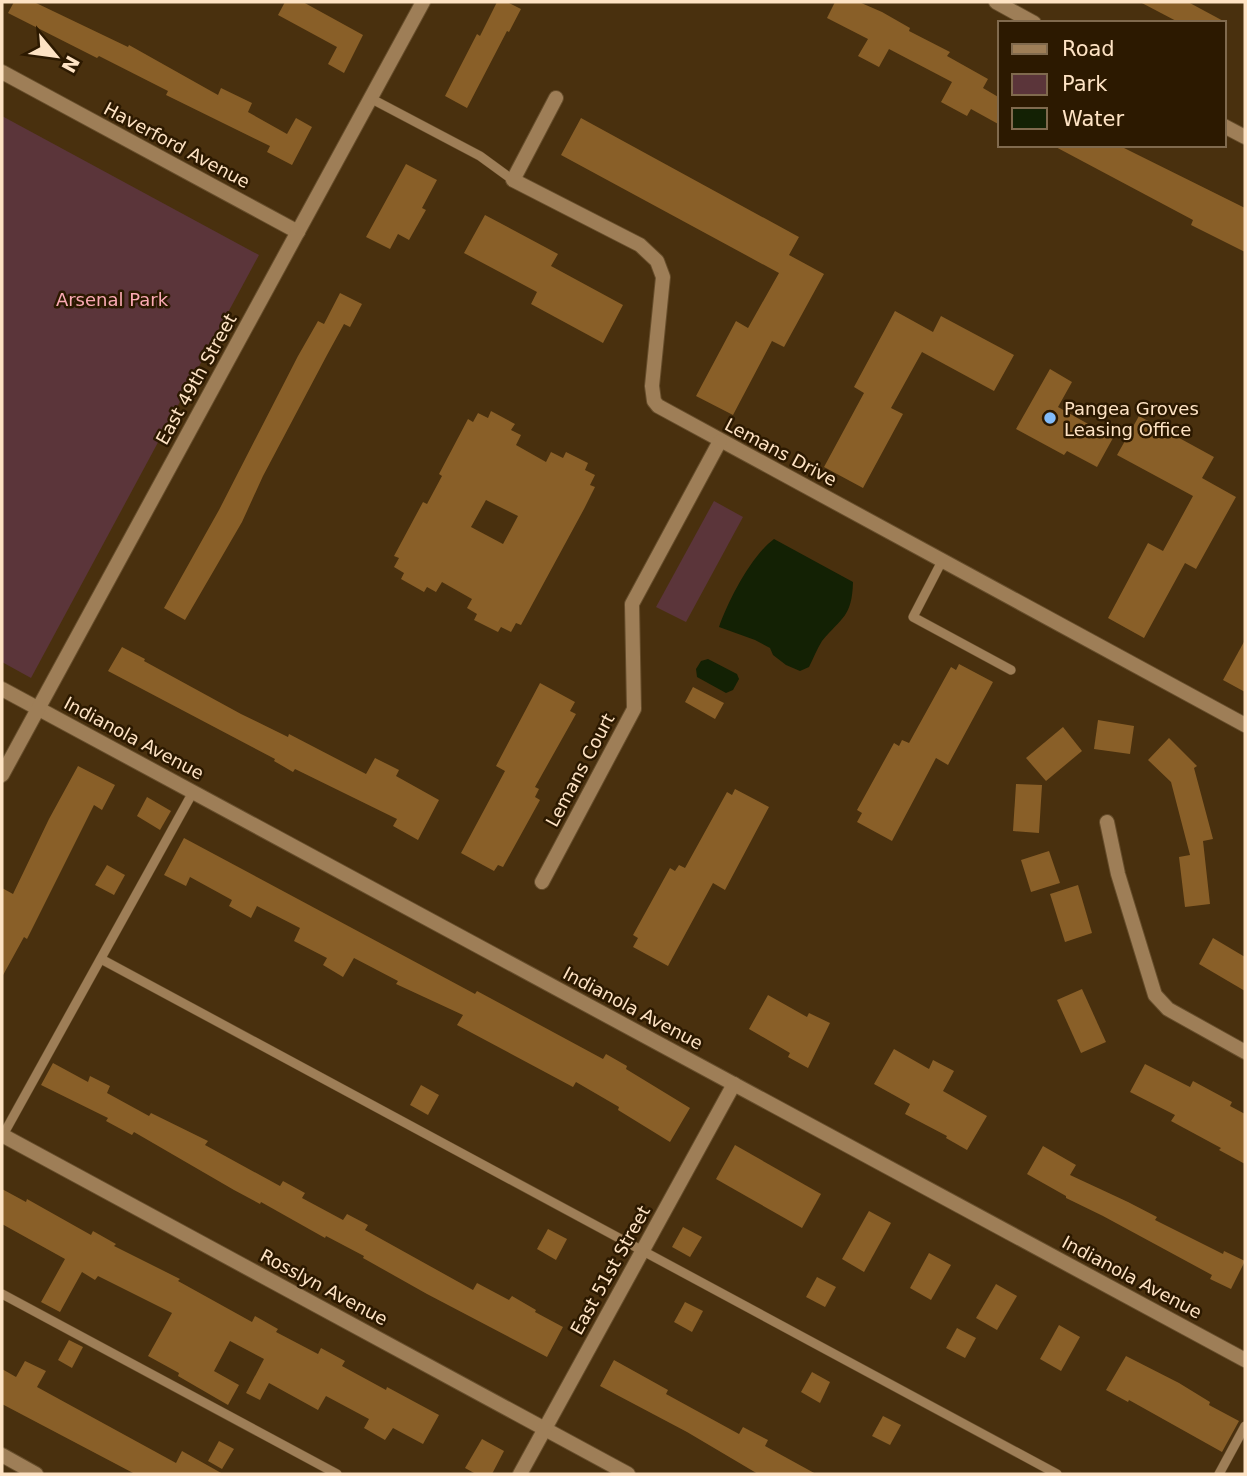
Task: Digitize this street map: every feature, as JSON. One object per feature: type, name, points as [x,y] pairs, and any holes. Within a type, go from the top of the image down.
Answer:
[{"type":"street","name":"East 49th Street","points":[[2,775],[423,2]]},
{"type":"street","points":[[996,2],[1030,21]]},
{"type":"street","name":"Haverford Avenue","points":[[2,72],[298,232]]},
{"type":"street","points":[[513,180],[556,98]]},
{"type":"street","points":[[1226,127],[1245,137]]},
{"type":"street","name":"Lemans Drive","points":[[513,180],[640,245],[654,257],[663,277],[652,386],[654,401],[663,410],[1245,725]]},
{"type":"street","name":"Lemans Court","points":[[542,882],[634,709],[632,604],[720,441]]},
{"type":"street","name":"Indianola Avenue","points":[[2,689],[1245,1360]]},
{"type":"street","points":[[1107,822],[1118,874],[1155,995],[1168,1009],[1245,1052]]},
{"type":"street","name":"East 51st Street","points":[[520,1474],[734,1084]]},
{"type":"street","name":"Rosslyn Avenue","points":[[2,1135],[628,1474]]},
{"type":"street","points":[[2,1455],[36,1474]]},
{"type":"lane","points":[[370,98],[480,156],[513,180]]},
{"type":"lane","points":[[942,561],[912,617],[1011,670]]},
{"type":"lane","points":[[2,1135],[193,792]]},
{"type":"lane","points":[[100,959],[1057,1474]]},
{"type":"lane","points":[[2,1294],[337,1474]]},
{"type":"lane","points":[[1219,1474],[1245,1426]]},
{"type":"green space","name":"Arsenal Park","points":[[2,116],[259,255],[31,678],[2,662]]},
{"type":"green space","points":[[714,501],[743,517],[686,622],[656,607]]},
{"type":"water","points":[[774,539],[853,582],[851,603],[845,616],[822,641],[809,667],[800,671],[786,665],[773,655],[770,648],[719,627],[741,580],[757,556]]},
{"type":"water","points":[[708,659],[737,674],[739,679],[733,690],[726,693],[697,677],[696,669],[701,661]]},
{"type":"building","points":[[14,2],[34,2],[128,47],[129,45],[218,95],[221,88],[252,103],[248,112],[287,134],[296,118],[312,127],[292,165],[267,152],[270,146],[166,95],[168,91],[8,13]]},
{"type":"building","points":[[285,2],[303,2],[363,35],[344,73],[328,64],[337,47],[278,15]]},
{"type":"building","points":[[497,2],[507,2],[521,9],[467,108],[445,96]]},
{"type":"building","points":[[835,2],[859,2],[882,12],[910,28],[909,31],[950,52],[947,56],[988,79],[983,88],[998,97],[998,124],[971,109],[967,116],[941,102],[952,82],[889,49],[879,67],[858,56],[868,39],[827,18]]},
{"type":"building","points":[[1140,2],[1188,2],[1223,21],[1176,21]]},
{"type":"building","points":[[581,118],[799,237],[789,255],[824,274],[784,347],[772,341],[733,415],[696,396],[736,321],[748,328],[779,273],[561,155]]},
{"type":"building","points":[[1056,147],[1122,147],[1245,208],[1245,252],[1191,225],[1193,220]]},
{"type":"building","points":[[406,164],[437,180],[422,208],[426,210],[409,240],[398,234],[390,249],[366,237]]},
{"type":"building","points":[[485,215],[558,254],[551,266],[623,305],[603,343],[531,304],[537,292],[464,253]]},
{"type":"building","points":[[340,293],[362,304],[350,327],[344,324],[263,476],[242,522],[185,620],[164,608],[219,510],[298,356],[318,321],[324,324]]},
{"type":"building","points":[[895,311],[933,332],[941,316],[1014,355],[994,391],[922,352],[891,408],[903,414],[863,488],[824,467],[864,393],[854,387]]},
{"type":"building","name":"Pangea Groves Leasing Office","points":[[1050,369],[1072,382],[1058,407],[1113,438],[1097,467],[1067,451],[1064,455],[1016,429]]},
{"type":"building","points":[[491,411],[515,424],[511,430],[521,435],[516,445],[546,462],[551,452],[563,458],[566,452],[588,463],[585,470],[595,475],[590,485],[595,487],[584,509],[521,625],[516,623],[511,632],[501,627],[498,632],[474,620],[477,614],[467,608],[472,599],[442,582],[436,592],[427,587],[424,592],[401,579],[404,573],[394,567],[399,558],[394,556],[423,502],[427,504],[442,476],[439,474],[468,419],[473,422],[478,413],[488,418]],"holes":[[[486,500],[518,516],[503,544],[471,527]]]},
{"type":"building","points":[[1139,416],[1214,457],[1202,478],[1236,497],[1196,569],[1185,563],[1144,638],[1108,618],[1148,543],[1163,551],[1193,496],[1117,455]]},
{"type":"building","points":[[1245,640],[1245,692],[1223,680]]},
{"type":"building","points":[[122,647],[241,714],[288,737],[289,734],[366,774],[375,758],[399,770],[396,776],[439,800],[418,840],[393,826],[397,819],[295,769],[293,772],[274,761],[275,759],[108,671]]},
{"type":"building","points":[[959,664],[993,682],[948,765],[936,758],[892,841],[857,822],[862,813],[857,810],[894,743],[899,746],[902,740],[909,743],[951,667],[956,670]]},
{"type":"building","points":[[540,683],[575,702],[570,711],[576,714],[535,787],[539,789],[535,797],[540,800],[503,867],[498,865],[494,871],[461,853],[505,771],[496,766]]},
{"type":"building","points":[[693,687],[724,703],[715,719],[685,702]]},
{"type":"building","points":[[1098,720],[1134,726],[1130,754],[1094,749]]},
{"type":"building","points":[[1063,727],[1082,751],[1046,781],[1026,758]]},
{"type":"building","points":[[1169,738],[1197,766],[1194,768],[1213,839],[1203,841],[1210,904],[1185,907],[1179,857],[1190,855],[1171,782],[1148,760]]},
{"type":"building","points":[[78,766],[115,785],[102,810],[94,805],[27,939],[24,937],[2,977],[2,888],[13,894]]},
{"type":"building","points":[[1016,784],[1042,785],[1039,833],[1013,831]]},
{"type":"building","points":[[735,789],[769,807],[725,890],[713,883],[668,966],[633,947],[638,938],[633,935],[670,868],[675,871],[679,865],[685,868],[727,792],[732,795]]},
{"type":"building","points":[[147,797],[171,811],[160,830],[137,816]]},
{"type":"building","points":[[184,838],[475,994],[477,991],[603,1059],[606,1054],[690,1108],[670,1142],[576,1082],[573,1087],[457,1025],[463,1015],[396,984],[398,981],[354,958],[343,977],[323,965],[327,958],[294,941],[300,928],[257,906],[251,918],[229,906],[232,900],[190,877],[186,886],[164,875]]},
{"type":"building","points":[[1049,851],[1060,883],[1031,892],[1021,860]]},
{"type":"building","points":[[107,865],[125,875],[114,895],[95,885]]},
{"type":"building","points":[[1078,885],[1092,933],[1065,942],[1050,894]]},
{"type":"building","points":[[1213,938],[1245,957],[1245,991],[1199,964]]},
{"type":"building","points":[[1082,989],[1106,1042],[1081,1053],[1057,1000]]},
{"type":"building","points":[[768,995],[807,1017],[809,1013],[830,1023],[808,1068],[788,1057],[790,1053],[749,1029]]},
{"type":"building","points":[[894,1049],[929,1069],[933,1060],[954,1071],[943,1091],[987,1116],[967,1150],[905,1114],[910,1104],[874,1084]]},
{"type":"building","points":[[53,1063],[88,1082],[90,1076],[110,1086],[107,1093],[149,1116],[151,1113],[208,1141],[205,1145],[280,1186],[283,1181],[305,1193],[302,1198],[343,1220],[347,1214],[368,1225],[365,1230],[473,1290],[477,1283],[509,1300],[512,1296],[536,1310],[535,1312],[563,1327],[547,1357],[427,1294],[363,1258],[364,1256],[234,1190],[134,1132],[132,1135],[106,1121],[108,1118],[41,1085]]},
{"type":"building","points":[[1145,1064],[1190,1087],[1193,1081],[1232,1102],[1230,1106],[1245,1114],[1245,1164],[1171,1121],[1175,1115],[1130,1092]]},
{"type":"building","points":[[421,1085],[439,1095],[428,1115],[410,1105]]},
{"type":"building","points":[[735,1145],[821,1194],[802,1228],[716,1179]]},
{"type":"building","points":[[1043,1146],[1076,1165],[1070,1175],[1128,1202],[1157,1217],[1155,1220],[1223,1254],[1224,1251],[1245,1261],[1231,1289],[1210,1279],[1212,1275],[1066,1198],[1027,1174]]},
{"type":"building","points":[[2,1189],[26,1202],[27,1199],[91,1235],[93,1231],[116,1244],[114,1246],[180,1279],[178,1281],[252,1322],[255,1316],[278,1329],[276,1332],[318,1354],[321,1348],[345,1361],[342,1366],[439,1415],[423,1444],[393,1428],[385,1440],[364,1428],[369,1419],[326,1396],[318,1410],[269,1383],[260,1400],[246,1393],[264,1359],[230,1341],[214,1371],[239,1385],[228,1405],[148,1356],[172,1313],[98,1276],[95,1280],[82,1272],[60,1312],[41,1302],[65,1259],[2,1224]]},
{"type":"building","points":[[869,1211],[891,1223],[864,1272],[842,1259]]},
{"type":"building","points":[[683,1227],[702,1237],[690,1257],[672,1247]]},
{"type":"building","points":[[548,1229],[567,1239],[556,1260],[537,1249]]},
{"type":"building","points":[[929,1253],[951,1265],[931,1300],[910,1288]]},
{"type":"building","points":[[817,1277],[836,1287],[825,1307],[806,1297]]},
{"type":"building","points":[[996,1284],[1017,1296],[997,1330],[976,1318]]},
{"type":"building","points":[[685,1302],[703,1311],[692,1332],[674,1322]]},
{"type":"building","points":[[1059,1325],[1080,1337],[1061,1371],[1040,1359]]},
{"type":"building","points":[[957,1328],[976,1338],[965,1358],[946,1348]]},
{"type":"building","points":[[69,1340],[83,1347],[72,1368],[58,1360]]},
{"type":"building","points":[[1126,1356],[1179,1383],[1210,1402],[1209,1405],[1239,1421],[1222,1452],[1106,1390]]},
{"type":"building","points":[[614,1360],[668,1390],[666,1394],[739,1434],[743,1427],[768,1440],[765,1446],[816,1474],[758,1474],[687,1432],[600,1386]]},
{"type":"building","points":[[25,1361],[46,1371],[37,1387],[176,1463],[182,1451],[223,1474],[135,1474],[2,1404],[2,1369],[16,1377]]},
{"type":"building","points":[[812,1372],[830,1382],[820,1403],[801,1392]]},
{"type":"building","points":[[883,1416],[901,1425],[890,1445],[872,1436]]},
{"type":"building","points":[[482,1439],[504,1451],[492,1474],[476,1474],[465,1468]]},
{"type":"building","points":[[219,1441],[234,1449],[222,1469],[208,1461]]},
{"type":"place","name":"Pangea Groves Leasing Office","points":[[1050,418]]}]
